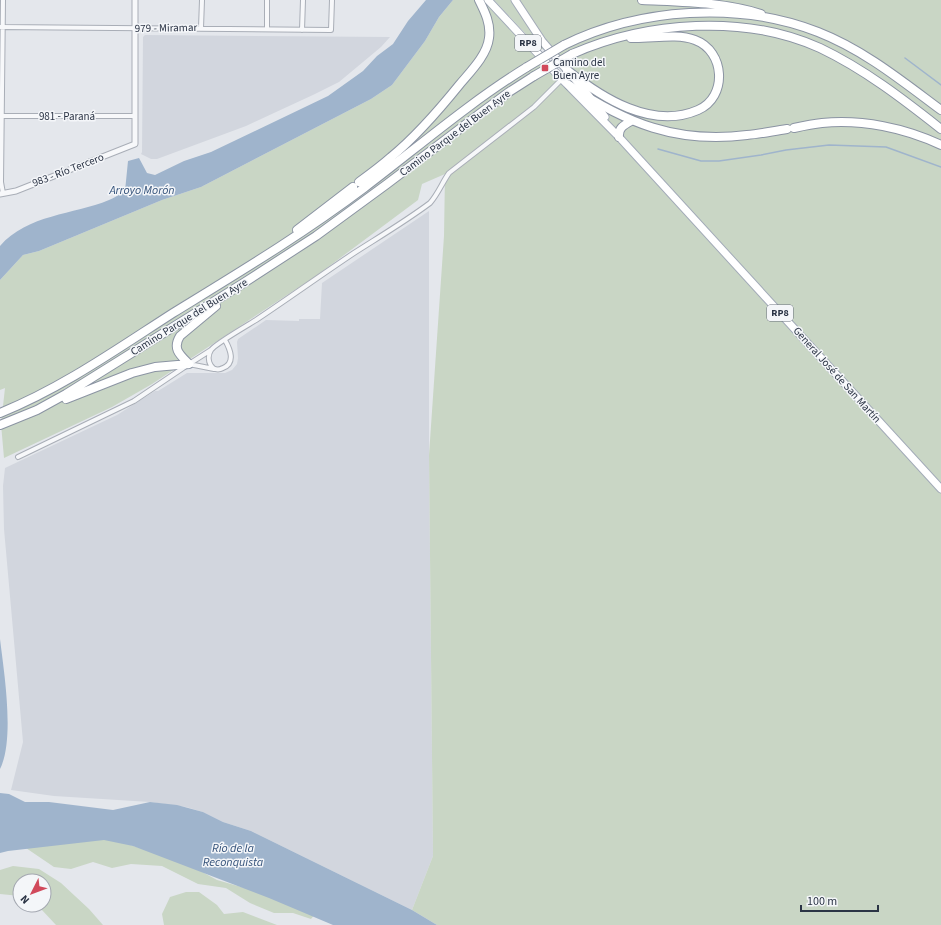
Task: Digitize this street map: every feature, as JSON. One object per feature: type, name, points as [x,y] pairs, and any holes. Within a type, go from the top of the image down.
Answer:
[{"type":"highway","points":[[247,267],[391,157],[420,130],[443,105],[478,62],[488,44],[489,28],[479,0]]},
{"type":"highway","points":[[642,0],[718,5],[751,10],[791,23]]},
{"type":"highway","name":"Camino Parque del Buen Ayre","points":[[1,412],[22,404],[68,380],[247,267],[303,231],[364,188],[508,78],[564,45],[594,32],[621,24],[677,14],[705,13],[741,15],[791,23],[818,32],[865,56],[901,80],[941,110]]},
{"type":"highway","name":"Camino Parque del Buen Ayre","points":[[1,425],[38,410],[66,394],[242,284],[316,236],[509,92],[572,54],[590,47],[620,38],[656,30],[701,26],[724,26],[778,35],[819,48],[853,66],[878,81],[941,129]]},
{"type":"highway","points":[[567,70],[590,87],[615,102],[627,108],[649,114],[668,116],[688,113],[702,108],[714,96],[718,87],[720,73],[711,53],[700,42],[686,38],[620,38]]},
{"type":"highway","points":[[569,85],[594,102],[631,121],[673,133],[690,136],[747,136],[822,123],[848,122],[884,126],[914,134],[941,145]]},
{"type":"highway","points":[[619,137],[621,127],[631,121]]},
{"type":"highway","points":[[189,364],[178,354],[176,343],[180,336],[242,284]]},
{"type":"highway","points":[[38,410],[132,373],[155,367],[189,364]]},
{"type":"main road","name":"General José de San Martín","points":[[488,0],[619,137],[941,489]]},
{"type":"main road","name":"General José de San Martín","points":[[515,0],[542,41],[594,102],[619,137]]},
{"type":"street","points":[[2,193],[1,27],[3,0]]},
{"type":"street","points":[[134,0],[134,116]]},
{"type":"street","points":[[201,28],[202,0]]},
{"type":"street","points":[[267,0],[267,29]]},
{"type":"street","points":[[302,30],[303,0]]},
{"type":"street","name":"979 - Miramar","points":[[1,27],[332,30],[332,0]]},
{"type":"street","points":[[18,458],[134,401],[430,203],[435,198],[443,181],[449,173],[529,111],[549,94],[562,79]]},
{"type":"street","name":"981 - Paraná","points":[[1,116],[134,116]]},
{"type":"street","name":"983 - Río Tercero","points":[[2,193],[16,191],[135,144],[134,116]]},
{"type":"street","points":[[189,364],[220,370],[226,368],[230,362],[231,351],[225,340]]},
{"type":"street","points":[[212,349],[208,357],[209,363],[215,369]]},
{"type":"shaded area","points":[[145,35],[390,37],[381,47],[339,82],[246,126],[157,159],[151,159],[141,154],[143,37]]},
{"type":"shaded area","points":[[429,211],[429,455],[433,856],[412,910],[251,831],[223,822],[203,812],[186,807],[150,802],[54,796],[11,790],[23,742],[4,529],[3,486],[5,468],[117,415],[187,373],[225,373],[232,370],[237,364],[238,339],[266,320],[299,321],[299,319],[320,319],[322,283]]},
{"type":"green space","points":[[453,0],[488,0],[617,134],[515,0],[941,0],[941,925],[437,925],[412,910],[433,856],[429,455],[444,236],[445,174],[422,184],[418,200],[316,276],[152,384],[112,407],[4,458],[1,424],[5,388],[0,390],[0,280],[23,255],[39,251],[162,200],[201,187],[371,99],[392,85],[425,41],[439,17]]},
{"type":"green space","points":[[494,0],[511,0],[524,16],[544,48],[541,50]]},
{"type":"green space","points":[[99,835],[184,862],[217,880],[259,892],[315,914],[311,919],[293,913],[274,913],[250,903],[226,888],[198,884],[162,866],[131,864],[112,868],[93,862],[71,869],[54,867],[26,848]]},
{"type":"green space","points":[[13,866],[39,869],[45,873],[12,873],[12,895],[0,894],[0,870]]},
{"type":"green space","points":[[52,877],[61,883],[89,909],[103,925],[56,925],[45,913],[52,913]]},
{"type":"green space","points":[[186,892],[199,892],[217,905],[224,914],[243,912],[277,925],[164,925],[162,914],[170,897]]},
{"type":"water","name":"Arroyo Morón","points":[[426,0],[453,0],[439,17],[425,41],[392,85],[371,99],[201,187],[162,200],[39,251],[23,255],[0,280],[0,246],[11,235],[37,221],[95,205],[111,199],[125,191],[128,161],[139,158],[147,173],[155,175],[184,161],[211,152],[328,96],[363,71],[377,56],[393,44],[408,21]]},
{"type":"water","points":[[0,639],[6,687],[8,723],[7,741],[0,769]]},
{"type":"water","name":"Río de la Reconquista","points":[[0,793],[9,794],[25,802],[49,802],[113,810],[150,802],[177,805],[203,812],[223,822],[251,831],[412,910],[437,925],[333,925],[269,898],[133,846],[104,840],[0,853]]},
{"type":"waterway","points":[[905,58],[941,85]]},
{"type":"waterway","points":[[658,149],[701,161],[719,161],[786,150],[829,145],[886,147],[941,167]]},
{"type":"place","name":"Camino del Buen Ayre","points":[[545,68]]}]
